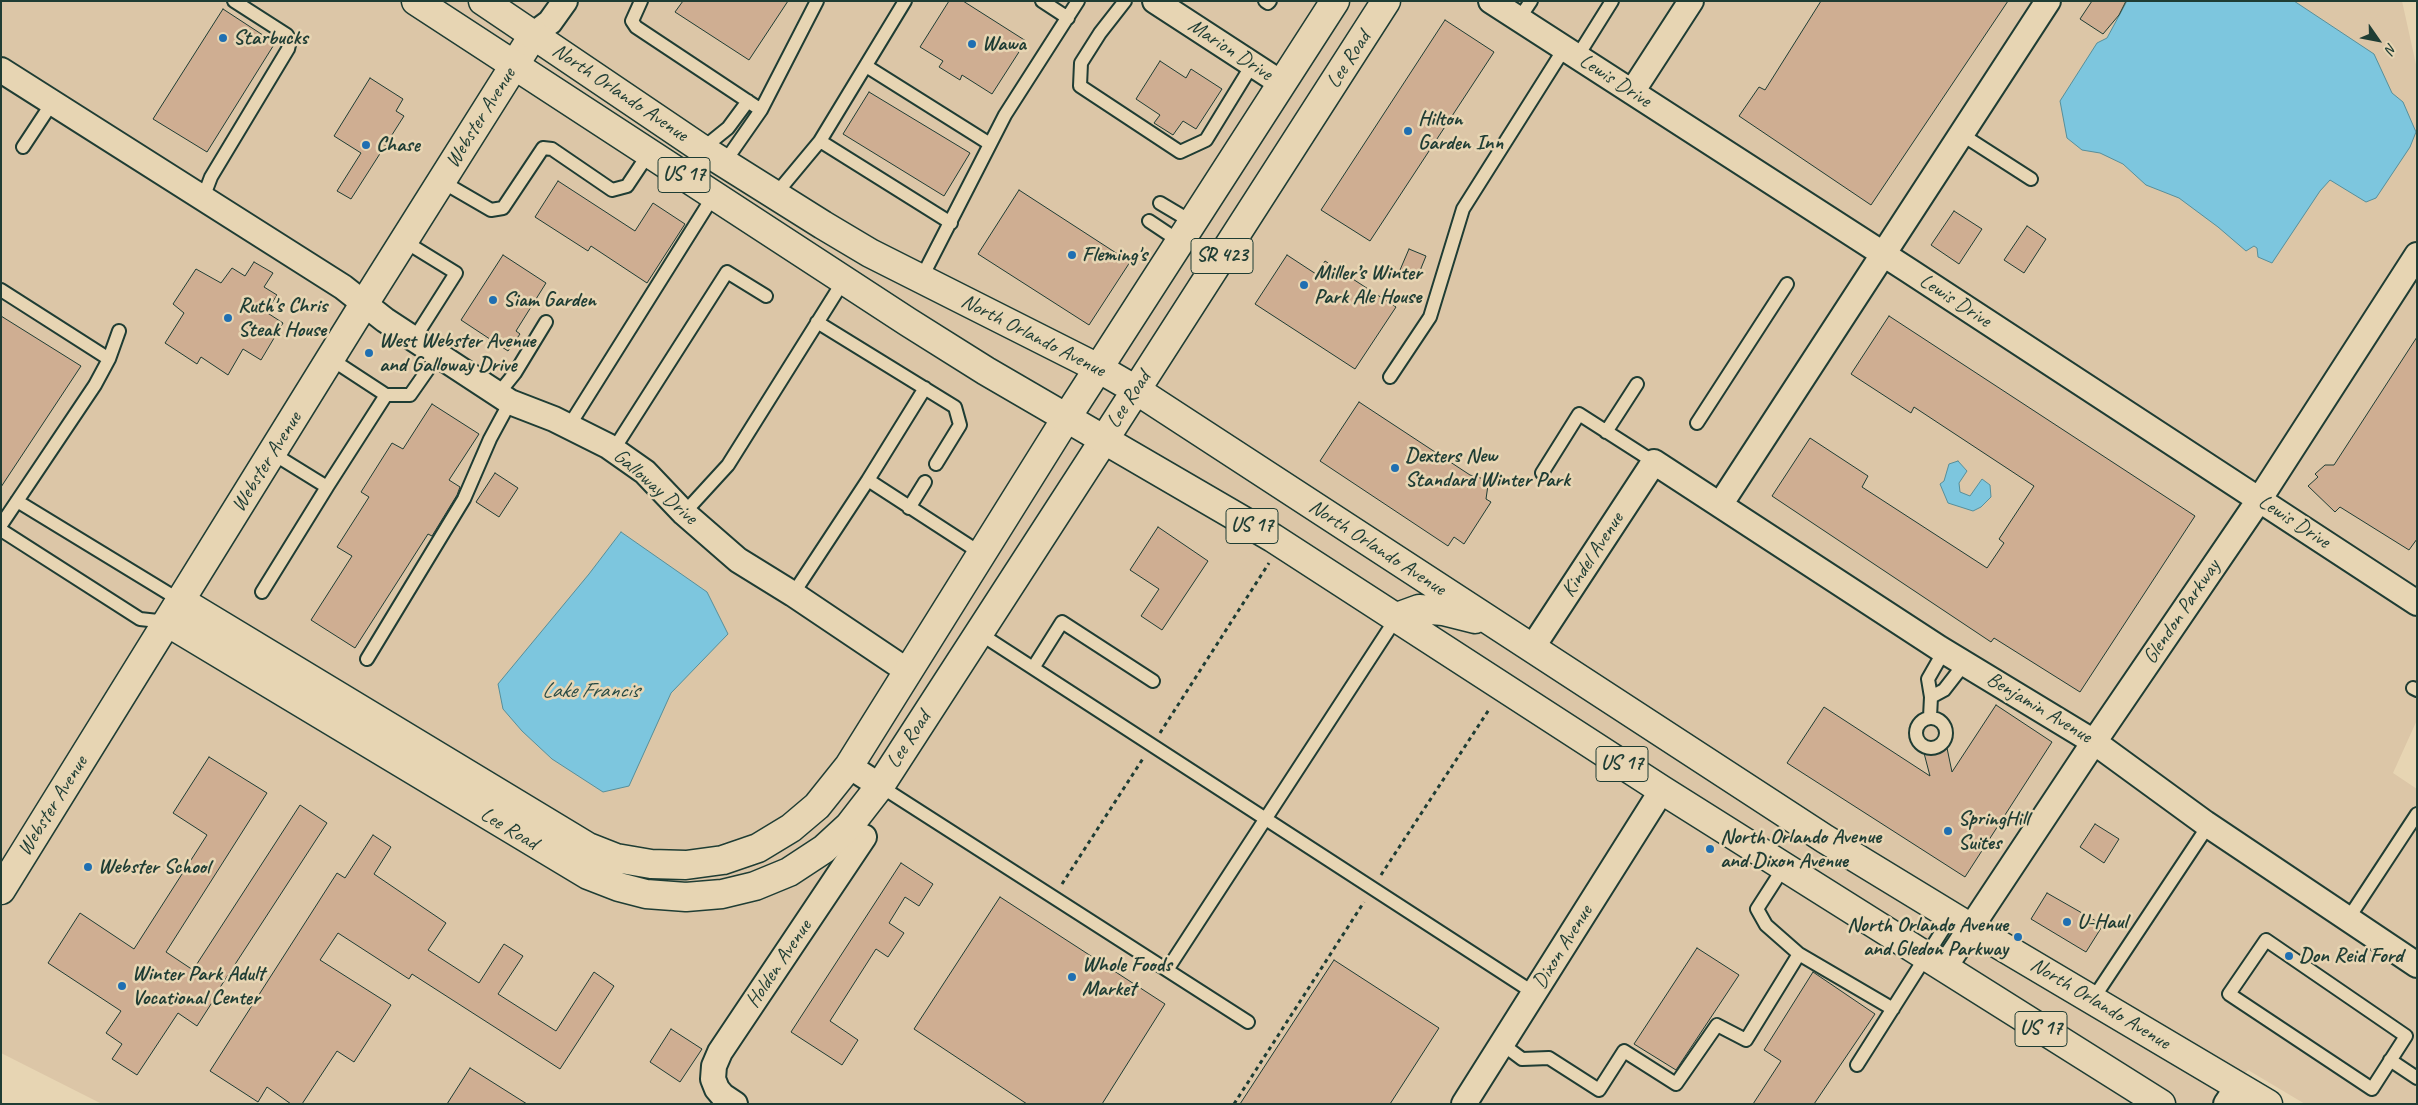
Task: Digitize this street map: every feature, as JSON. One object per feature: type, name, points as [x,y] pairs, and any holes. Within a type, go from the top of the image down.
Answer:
[{"type":"main road","name":"North Orlando Avenue","points":[[416,1],[915,327],[1066,418],[1273,538],[1662,790],[2158,1103]]},
{"type":"main road","name":"North Orlando Avenue","points":[[483,1],[713,156],[870,253],[1098,368],[1136,390],[1817,833],[1961,922],[2092,999],[2232,1095],[2268,1104]]},
{"type":"main road","name":"Lee Road","points":[[467,789],[588,847],[616,858],[652,864],[686,865],[723,860],[758,848],[791,828],[817,806],[849,766],[1066,418],[1335,1]]},
{"type":"main road","name":"Lee Road","points":[[174,612],[467,789],[588,875],[619,887],[646,894],[686,897],[722,894],[755,886],[789,872],[824,849],[849,826],[880,786],[1386,1]]},
{"type":"main road","name":"Webster Avenue","points":[[1,890],[364,304],[534,34]]},
{"type":"main road","points":[[1397,617],[1419,609],[1443,611],[1496,625]]},
{"type":"street","points":[[534,34],[538,13],[546,1]]},
{"type":"street","points":[[534,34],[550,22],[564,1]]},
{"type":"street","name":"Marion Drive","points":[[1154,1],[1281,83]]},
{"type":"street","name":"Lewis Drive","points":[[1491,1],[1525,10],[1571,53],[2259,500],[2415,599]]},
{"type":"street","points":[[1632,92],[1691,1]]},
{"type":"street","points":[[1720,505],[2048,1]]},
{"type":"street","name":"Galloway Drive","points":[[4,77],[52,103],[343,287],[414,339],[504,398],[568,426],[614,450],[645,472],[684,513],[738,560],[793,594],[909,672]]},
{"type":"street","name":"Glendon Parkway","points":[[1935,962],[1961,922],[2094,742],[2259,500],[2417,255]]},
{"type":"street","name":"Benjamin Avenue","points":[[1654,462],[1944,651],[2094,742],[2208,826],[2417,965]]},
{"type":"street","name":"Kindel Avenue","points":[[1532,648],[1654,462]]},
{"type":"street","points":[[849,766],[880,786]]},
{"type":"street","name":"Dixon Avenue","points":[[1464,1104],[1662,790]]},
{"type":"street","name":"Holden Avenue","points":[[729,1100],[713,1079],[714,1066],[720,1052],[864,837]]},
{"type":"lane","points":[[202,198],[211,177],[288,49],[290,41],[286,34],[234,1]]},
{"type":"lane","points":[[641,1],[632,21],[636,28],[761,110]]},
{"type":"lane","points":[[713,156],[761,110],[816,1]]},
{"type":"lane","points":[[775,195],[820,141],[905,1]]},
{"type":"lane","points":[[1042,1],[1068,18]]},
{"type":"lane","points":[[921,279],[1005,115],[1078,1]]},
{"type":"lane","points":[[1125,1],[1100,33],[1081,63],[1080,86],[1180,152],[1206,140],[1252,64]]},
{"type":"lane","points":[[1265,1],[1268,3],[1270,1]]},
{"type":"lane","points":[[1390,377],[1430,317],[1463,209],[1571,53],[1612,1]]},
{"type":"lane","points":[[866,66],[990,144]]},
{"type":"lane","points":[[713,156],[728,128],[748,101]]},
{"type":"lane","points":[[23,147],[52,103]]},
{"type":"lane","points":[[1962,134],[2031,179]]},
{"type":"lane","points":[[820,141],[951,223]]},
{"type":"lane","points":[[441,181],[490,210],[503,208],[542,148],[552,149],[612,190],[627,186],[649,153]]},
{"type":"lane","points":[[568,426],[714,195]]},
{"type":"lane","points":[[1160,203],[1185,231]]},
{"type":"lane","points":[[1149,221],[1185,231]]},
{"type":"lane","points":[[404,241],[456,273],[414,339]]},
{"type":"lane","points":[[614,450],[727,272],[766,296]]},
{"type":"lane","points":[[684,513],[728,465],[844,280]]},
{"type":"lane","points":[[1697,423],[1787,284]]},
{"type":"lane","points":[[1,290],[109,360]]},
{"type":"lane","points":[[367,659],[464,499],[490,439],[515,373],[546,322]]},
{"type":"lane","points":[[817,322],[955,407],[960,425],[936,464]]},
{"type":"lane","points":[[1,525],[109,360],[119,331]]},
{"type":"lane","points":[[331,358],[386,395],[410,395],[438,355]]},
{"type":"lane","points":[[1606,432],[1636,384]]},
{"type":"lane","points":[[793,594],[868,480],[925,388]]},
{"type":"lane","points":[[262,592],[386,395]]},
{"type":"lane","points":[[1542,474],[1579,414],[1654,462]]},
{"type":"lane","points":[[272,453],[327,487]]},
{"type":"lane","points":[[868,480],[982,554]]},
{"type":"lane","points":[[910,508],[925,482]]},
{"type":"lane","points":[[17,501],[174,612]]},
{"type":"lane","points":[[1,530],[140,619],[174,612]]},
{"type":"lane","points":[[1167,970],[1397,617]]},
{"type":"lane","points":[[1033,668],[1062,622],[1153,681]]},
{"type":"lane","points":[[978,633],[1534,993]]},
{"type":"lane","points":[[1930,717],[1931,697],[1928,679],[1944,651]]},
{"type":"lane","points":[[1931,697],[1944,690],[1965,663]]},
{"type":"lane","points":[[880,786],[1248,1022]]},
{"type":"lane","points":[[2348,919],[2417,814]]},
{"type":"lane","points":[[2092,999],[2208,826]]},
{"type":"lane","points":[[1784,866],[1757,909],[1766,925],[1799,954],[1893,1009]]},
{"type":"lane","points":[[2266,940],[2406,1036],[2390,1060],[2372,1089],[2229,994],[2266,940]]},
{"type":"lane","points":[[1502,1044],[1522,1059],[1549,1058],[1598,1090],[1624,1051],[1676,1084],[1717,1025],[1746,1040],[1799,954]]},
{"type":"lane","points":[[1857,1065],[1893,1009],[1935,962]]},
{"type":"lane","points":[[2390,1060],[2417,1078]]},
{"type":"path","points":[[1234,1104],[1490,708]]},
{"type":"shaded area","points":[[1,1],[2402,1],[2417,69],[2417,720],[2393,773],[2417,789],[2417,1104],[2305,1104],[2248,1070],[2217,1104],[102,1104],[1,1053]]},
{"type":"water","points":[[2127,1],[2294,1],[2374,54],[2392,93],[2403,102],[2416,132],[2410,147],[2376,198],[2366,202],[2330,180],[2320,191],[2272,263],[2258,257],[2257,248],[2254,246],[2246,251],[2179,198],[2146,185],[2123,164],[2100,153],[2082,150],[2067,138],[2060,101],[2097,43],[2107,38]]},
{"type":"water","points":[[1958,461],[1967,471],[1959,483],[1960,492],[1970,496],[1982,479],[1990,485],[1991,497],[1981,507],[1973,511],[1948,503],[1940,484],[1944,481],[1949,464]]},
{"type":"water","name":"Lake Francis","points":[[621,532],[707,592],[728,634],[671,693],[629,786],[603,792],[552,759],[522,731],[503,709],[498,684],[589,574]]},
{"type":"building","points":[[683,1],[788,1],[749,60],[675,12]]},
{"type":"building","points":[[949,1],[963,1],[1026,41],[992,94],[962,75],[960,80],[939,67],[943,61],[920,47]]},
{"type":"building","points":[[1821,1],[2008,1],[1871,205],[1739,116],[1759,87],[1765,90]]},
{"type":"building","points":[[2092,1],[2126,1],[2119,15],[2103,34],[2080,19]]},
{"type":"building","points":[[223,9],[275,43],[207,152],[153,119]]},
{"type":"building","name":"Hilton Garden Inn","points":[[1445,20],[1494,52],[1370,241],[1321,210]]},
{"type":"building","points":[[1160,61],[1186,78],[1191,69],[1222,89],[1196,129],[1183,121],[1173,135],[1154,123],[1160,115],[1136,99]]},
{"type":"building","name":"Chase","points":[[370,78],[403,99],[396,111],[404,116],[351,199],[337,191],[361,153],[334,136]]},
{"type":"building","points":[[869,92],[970,153],[944,196],[843,134]]},
{"type":"building","points":[[558,181],[635,231],[653,203],[685,224],[647,283],[591,246],[588,251],[535,217]]},
{"type":"building","points":[[1019,190],[1130,262],[1089,325],[978,254]]},
{"type":"building","points":[[1954,211],[1982,229],[1959,264],[1931,245]]},
{"type":"building","points":[[2027,226],[2046,239],[2024,273],[2004,260]]},
{"type":"building","points":[[1409,249],[1426,256],[1417,278],[1400,270]]},
{"type":"building","points":[[503,255],[546,283],[516,331],[520,334],[508,351],[461,320]]},
{"type":"building","points":[[1287,255],[1316,274],[1325,261],[1396,307],[1355,369],[1255,304]]},
{"type":"building","name":"Ruth's Chris Steak House","points":[[254,262],[273,273],[264,287],[277,295],[266,312],[283,323],[261,360],[243,349],[228,375],[201,357],[197,364],[165,343],[184,313],[173,304],[196,269],[221,283],[232,268],[245,276]]},
{"type":"building","points":[[1,316],[81,366],[1,487]]},
{"type":"building","points":[[1889,316],[2195,516],[2080,692],[1994,638],[1991,642],[1772,496],[1810,438],[1868,476],[1862,487],[1987,568],[2004,543],[1999,539],[2034,486],[1914,407],[1911,413],[1851,374]]},
{"type":"building","points":[[2417,337],[2417,539],[2409,550],[2340,507],[2335,512],[2308,486],[2318,477],[2315,474],[2325,465],[2334,465]]},
{"type":"building","name":"Dexters New Standard Winter Park","points":[[1359,402],[1470,475],[1484,479],[1488,485],[1486,499],[1491,502],[1464,544],[1454,537],[1448,546],[1320,461]]},
{"type":"building","points":[[432,404],[479,434],[449,480],[460,487],[457,495],[432,536],[428,534],[355,648],[311,620],[352,556],[337,547],[369,497],[361,492],[392,443],[403,449]]},
{"type":"building","points":[[495,473],[518,488],[499,517],[476,502]]},
{"type":"building","points":[[1158,527],[1208,561],[1162,630],[1141,616],[1159,589],[1130,570]]},
{"type":"building","points":[[1996,705],[2052,742],[1965,877],[1787,763],[1824,707],[1930,776],[1924,753],[1947,748],[1952,772]]},
{"type":"building","points":[[209,757],[267,793],[166,952],[193,970],[300,805],[327,823],[197,1026],[178,1013],[137,1075],[112,1059],[122,1044],[106,1033],[121,1011],[48,963],[80,913],[134,949],[207,835],[173,813]]},
{"type":"building","points":[[2095,824],[2119,839],[2104,863],[2080,847]]},
{"type":"building","points":[[373,835],[391,847],[374,874],[446,923],[428,950],[479,983],[504,944],[523,956],[498,994],[556,1031],[594,972],[614,986],[560,1069],[412,974],[409,979],[338,933],[320,960],[391,1005],[354,1062],[337,1051],[302,1104],[291,1104],[267,1087],[258,1102],[210,1071],[337,873],[345,878]]},
{"type":"building","points":[[901,863],[933,884],[919,906],[905,897],[889,923],[904,933],[888,957],[876,949],[830,1021],[858,1040],[842,1065],[791,1032]]},
{"type":"building","name":"U-Haul","points":[[2047,893],[2103,925],[2086,952],[2031,919]]},
{"type":"building","points":[[1000,897],[1165,1004],[1102,1104],[1027,1104],[914,1029]]},
{"type":"building","points":[[1697,948],[1739,975],[1676,1070],[1634,1044]]},
{"type":"building","points":[[1334,960],[1439,1028],[1390,1104],[1240,1104]]},
{"type":"building","points":[[1813,972],[1875,1014],[1814,1104],[1753,1104],[1781,1061],[1764,1050]]},
{"type":"building","points":[[671,1029],[702,1049],[680,1082],[650,1062]]},
{"type":"building","points":[[470,1068],[527,1104],[447,1104]]},
{"type":"place","name":"Starbucks","points":[[223,38]]},
{"type":"place","name":"Wawa","points":[[972,44]]},
{"type":"place","name":"Hilton Garden Inn","points":[[1408,131]]},
{"type":"place","name":"Chase","points":[[366,145]]},
{"type":"place","name":"Fleming's","points":[[1072,255]]},
{"type":"place","name":"Miller’s Winter Park Ale House","points":[[1304,285]]},
{"type":"place","name":"Siam Garden","points":[[493,300]]},
{"type":"place","name":"Ruth's Chris Steak House","points":[[228,318]]},
{"type":"place","name":"West Webster Avenue and Galloway Drive","points":[[369,353]]},
{"type":"place","name":"Dexters New Standard Winter Park","points":[[1395,468]]},
{"type":"place","name":"SpringHill Suites","points":[[1948,831]]},
{"type":"place","name":"North Orlando Avenue and Dixon Avenue","points":[[1710,849]]},
{"type":"place","name":"Webster School","points":[[88,867]]},
{"type":"place","name":"U-Haul","points":[[2067,922]]},
{"type":"place","name":"North Orlando Avenue and Gledon Parkway","points":[[2018,937]]},
{"type":"place","name":"Don Reid Ford","points":[[2289,956]]},
{"type":"place","name":"Whole Foods Market","points":[[1072,977]]},
{"type":"place","name":"Winter Park Adult Vocational Center","points":[[122,986]]}]
